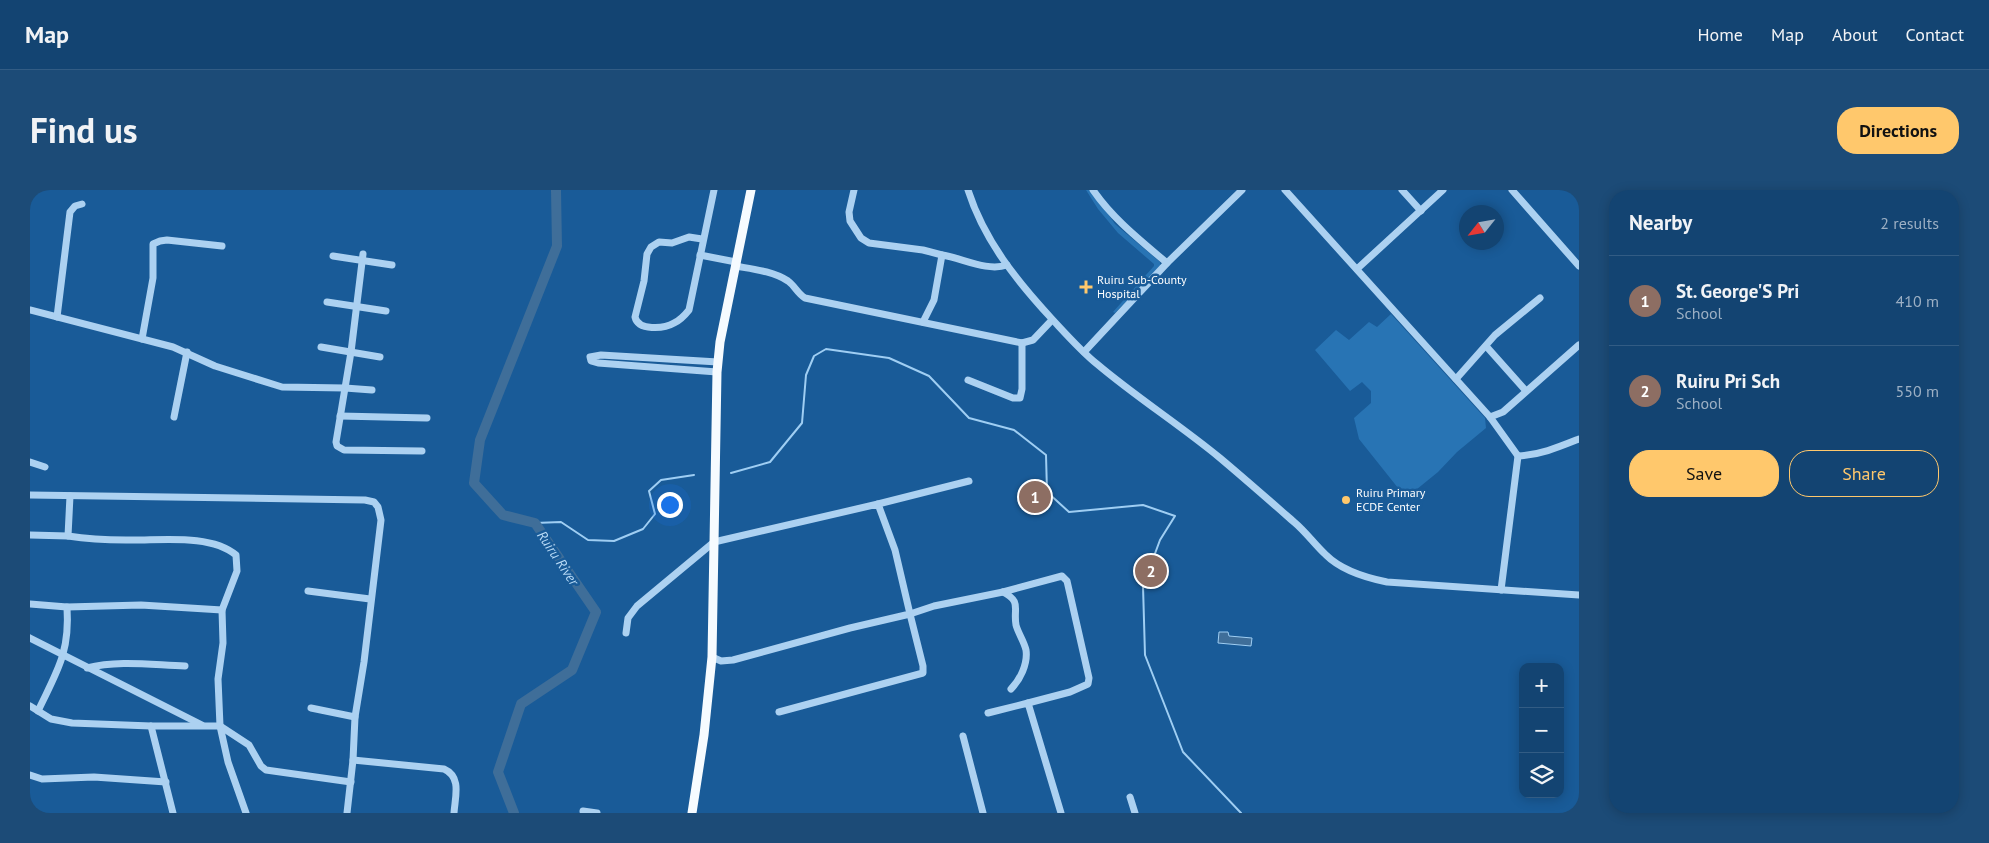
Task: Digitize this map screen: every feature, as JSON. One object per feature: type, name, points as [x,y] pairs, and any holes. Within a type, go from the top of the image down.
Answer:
[{"type":"main road","points":[[692,813],[704,735],[712,658],[717,372],[720,342],[751,190]]},
{"type":"street","points":[[702,239],[689,237],[672,244],[659,242],[650,246],[635,317],[636,321],[644,326],[663,327],[673,324],[685,316],[692,302],[702,239],[707,227],[714,190]]},
{"type":"street","points":[[854,190],[849,212],[850,221],[861,238],[869,243],[923,250],[996,268],[1007,265]]},
{"type":"street","points":[[968,190],[985,232],[1007,265],[1052,320],[1107,372],[1218,457],[1297,524],[1334,562],[1370,578],[1388,582],[1579,595]]},
{"type":"street","points":[[1093,190],[1106,208],[1124,227],[1167,263]]},
{"type":"street","points":[[1084,352],[1167,263],[1242,190]]},
{"type":"street","points":[[1285,190],[1490,417],[1518,456],[1501,590]]},
{"type":"street","points":[[1402,190],[1421,211]]},
{"type":"street","points":[[1357,269],[1443,190]]},
{"type":"street","points":[[1512,190],[1579,266]]},
{"type":"street","points":[[57,317],[70,212],[75,206],[82,204]]},
{"type":"street","points":[[142,339],[153,278],[153,244],[166,240],[222,246]]},
{"type":"street","points":[[700,255],[780,277],[805,298],[1022,343],[1033,340],[1052,320]]},
{"type":"street","points":[[922,322],[934,300],[942,255]]},
{"type":"street","points":[[333,256],[363,257],[392,265]]},
{"type":"street","points":[[363,257],[351,352],[336,442],[339,449],[422,451]]},
{"type":"street","points":[[1456,379],[1495,335],[1540,298]]},
{"type":"street","points":[[327,302],[386,311]]},
{"type":"street","points":[[30,310],[173,346],[215,366],[282,387],[372,390]]},
{"type":"street","points":[[968,380],[1013,398],[1020,398],[1022,389],[1022,343]]},
{"type":"street","points":[[1490,417],[1502,412],[1579,345]]},
{"type":"street","points":[[1486,346],[1526,391]]},
{"type":"street","points":[[321,347],[380,357]]},
{"type":"street","points":[[174,417],[187,352]]},
{"type":"street","points":[[717,372],[593,362],[590,361],[590,357],[601,355],[718,362]]},
{"type":"street","points":[[685,360],[685,369]]},
{"type":"street","points":[[340,416],[426,418]]},
{"type":"street","points":[[1518,456],[1532,455],[1579,440]]},
{"type":"street","points":[[30,462],[45,467]]},
{"type":"street","points":[[626,633],[628,618],[637,606],[714,542],[969,482]]},
{"type":"street","points":[[30,495],[246,497],[365,500],[374,502],[378,507],[381,520],[370,599],[364,662],[355,717],[353,760],[347,813]]},
{"type":"street","points":[[68,536],[70,496]]},
{"type":"street","points":[[779,712],[923,674],[923,666],[895,550],[878,504]]},
{"type":"street","points":[[30,535],[117,540],[196,541],[210,543],[230,550],[236,556],[238,561],[236,571],[222,610],[223,643],[218,679],[220,726],[228,762],[246,813]]},
{"type":"street","points":[[712,658],[721,661],[734,660],[934,606],[1003,592],[1062,576],[1067,581],[1090,678],[1088,684],[1084,687],[988,713]]},
{"type":"street","points":[[308,591],[370,599]]},
{"type":"street","points":[[1003,592],[1014,598],[1016,625],[1026,652],[1025,664],[1018,682],[1010,689]]},
{"type":"street","points":[[30,604],[67,607],[141,605],[222,610]]},
{"type":"street","points":[[38,711],[64,656],[68,623],[67,607]]},
{"type":"street","points":[[30,638],[86,668],[205,726]]},
{"type":"street","points":[[86,668],[99,664],[185,666]]},
{"type":"street","points":[[1028,703],[1061,813]]},
{"type":"street","points":[[30,706],[51,719],[72,723],[220,726],[249,745],[261,766],[266,770],[351,782]]},
{"type":"street","points":[[311,708],[355,717]]},
{"type":"street","points":[[151,726],[173,813]]},
{"type":"street","points":[[963,736],[983,813]]},
{"type":"street","points":[[353,760],[444,769],[451,772],[457,784],[454,813]]},
{"type":"street","points":[[30,775],[42,779],[94,777],[166,782]]},
{"type":"street","points":[[1130,797],[1135,813]]},
{"type":"street","points":[[583,811],[597,813]]},
{"type":"shaded area","points":[[1086,190],[1091,190],[1115,224],[1160,262],[1157,270],[1115,313],[1113,312],[1154,264],[1118,233],[1098,209]]},
{"type":"shaded area","points":[[1391,314],[1485,418],[1486,428],[1457,452],[1438,472],[1406,498],[1359,439],[1354,418],[1371,403],[1371,391],[1362,382],[1350,391],[1315,350],[1336,330],[1349,340],[1369,322],[1377,327]]},
{"type":"shaded area","points":[[1219,632],[1228,632],[1229,636],[1252,638],[1251,646],[1218,643]]},
{"type":"waterway","name":"Ruiru River","points":[[514,813],[498,772],[521,704],[572,670],[596,612],[535,523],[503,515],[474,483],[480,440],[557,246],[556,190]]},
{"type":"waterway","points":[[731,473],[770,462],[802,423],[806,375],[814,356],[826,349],[889,358],[929,376],[969,418],[1014,430],[1046,455],[1047,492],[1069,512],[1143,505],[1175,516],[1160,540],[1143,586],[1145,655],[1183,752],[1241,813]]},
{"type":"waterway","points":[[535,523],[561,522],[588,540],[614,541],[643,529],[655,514],[649,491],[661,480],[694,475]]},
{"type":"place","name":"Ruiru Sub-County Hospital","points":[[1086,287]]},
{"type":"place","name":"St. George'S Pri","points":[[1035,497]]},
{"type":"place","name":"Ruiru Primary ECDE Center","points":[[1346,500]]},
{"type":"place","name":"Ruiru Pri Sch","points":[[1151,571]]}]
